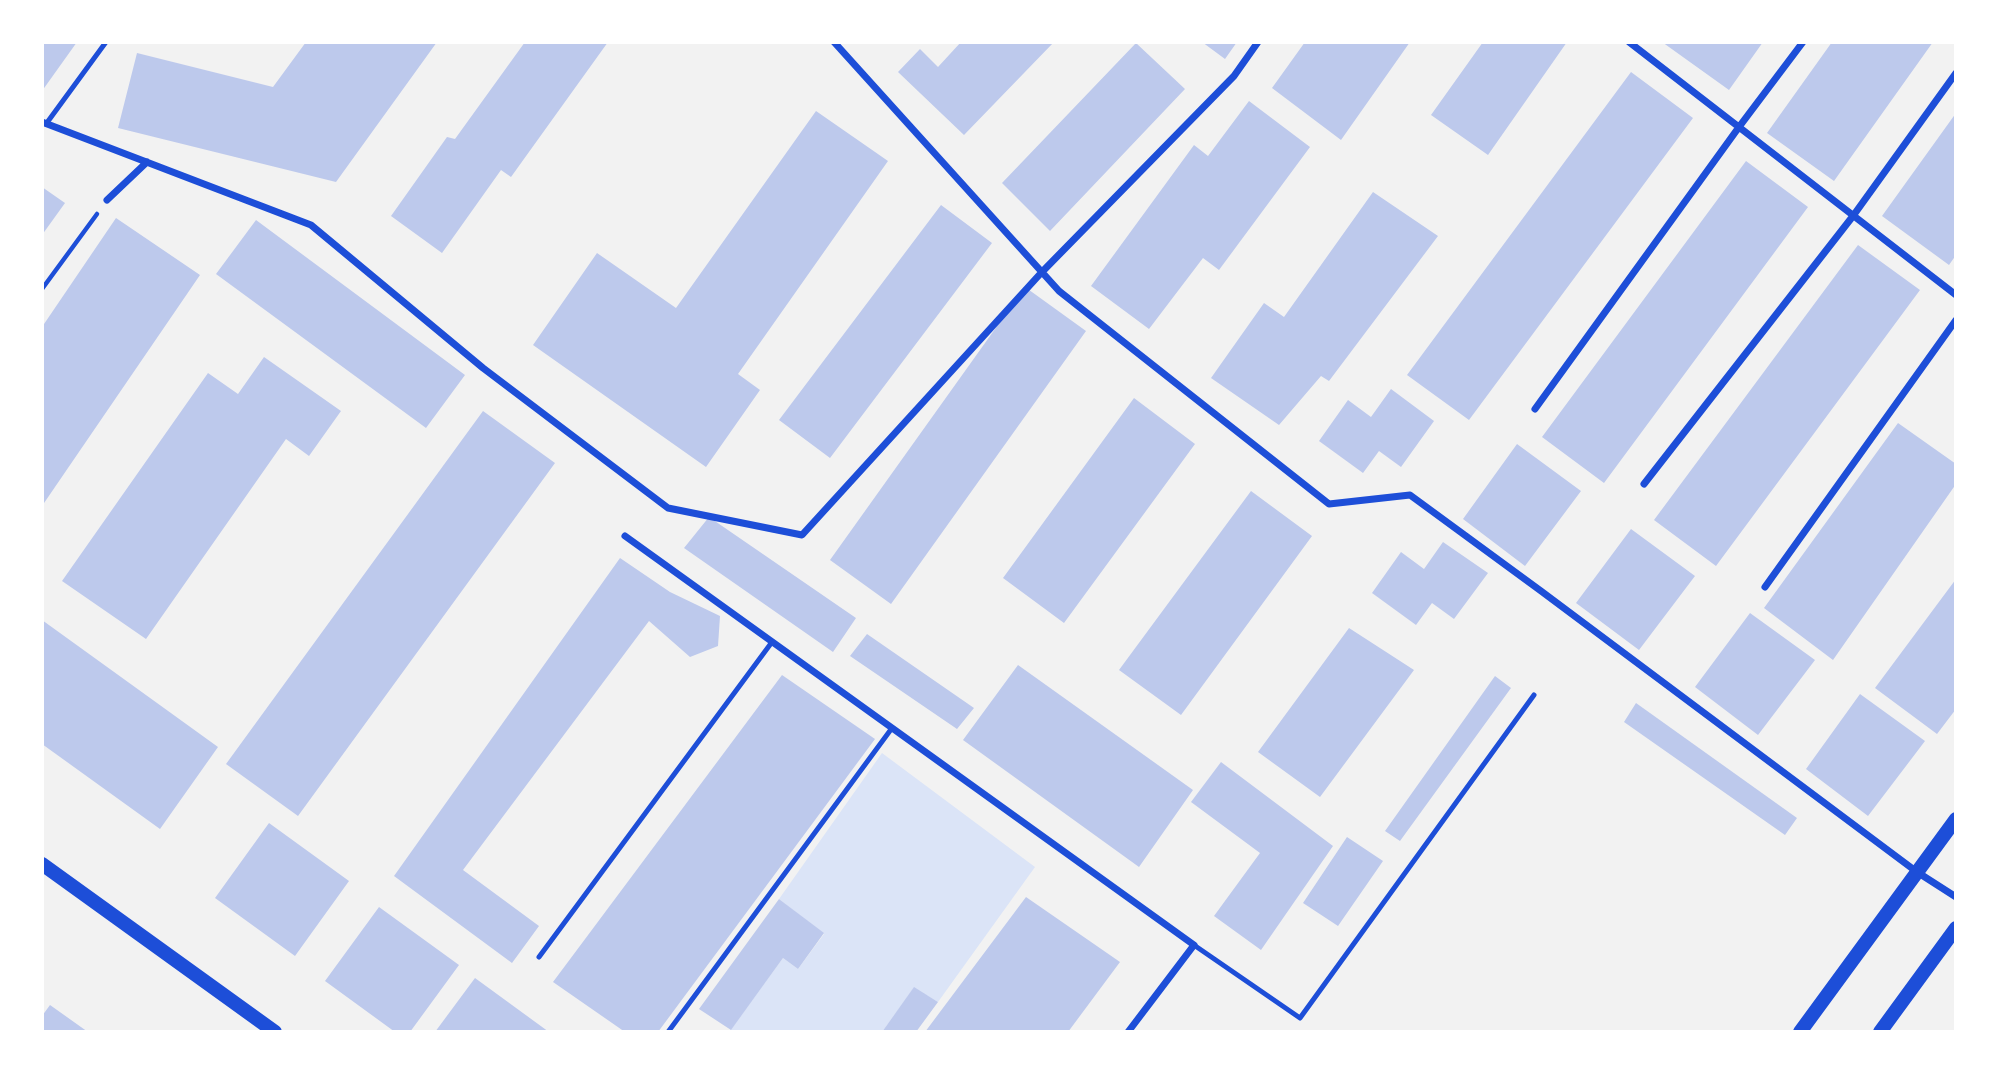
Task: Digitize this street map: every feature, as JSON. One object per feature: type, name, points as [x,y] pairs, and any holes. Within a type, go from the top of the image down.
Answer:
[{"type":"main road","points":[[1800,1032],[1956,820]]},
{"type":"main road","points":[[42,864],[275,1032]]},
{"type":"main road","points":[[1880,1032],[1956,928]]},
{"type":"street","points":[[834,42],[1059,291],[1329,504],[1410,495],[1917,872],[1956,897]]},
{"type":"street","points":[[44,123],[311,225],[483,368],[668,508],[802,535],[1041,273],[1234,76],[1258,42]]},
{"type":"street","points":[[1629,42],[1956,295]]},
{"type":"street","points":[[1535,409],[1803,42]]},
{"type":"street","points":[[1644,484],[1853,216],[1956,73]]},
{"type":"street","points":[[107,200],[147,162]]},
{"type":"street","points":[[1765,587],[1956,320]]},
{"type":"street","points":[[625,536],[1191,943],[1128,1032]]},
{"type":"lane","points":[[44,123],[106,42]]},
{"type":"lane","points":[[539,957],[772,642]]},
{"type":"lane","points":[[1191,943],[1300,1018],[1534,695]]},
{"type":"lane","points":[[668,1032],[892,728]]},
{"type":"path","points":[[42,289],[107,200]]},
{"type":"shaded area","points":[[882,753],[1035,867],[938,1002],[914,988],[882,1032],[729,1032],[783,958],[798,969],[824,934],[779,899]]},
{"type":"building","points":[[42,42],[77,42],[42,91]]},
{"type":"building","points":[[306,42],[437,42],[336,182],[118,128],[137,53],[273,87]]},
{"type":"building","points":[[525,42],[608,42],[511,177],[501,170],[442,253],[391,216],[447,137],[455,139]]},
{"type":"building","points":[[961,42],[1054,42],[964,135],[898,72],[920,49],[938,67]]},
{"type":"building","points":[[1202,42],[1237,42],[1225,59]]},
{"type":"building","points":[[1305,42],[1410,42],[1341,140],[1272,88]]},
{"type":"building","points":[[1483,42],[1567,42],[1488,155],[1431,115]]},
{"type":"building","points":[[1662,42],[1763,42],[1729,90]]},
{"type":"building","points":[[1832,42],[1933,42],[1834,181],[1767,133]]},
{"type":"building","points":[[1136,43],[1185,89],[1050,231],[1002,183]]},
{"type":"building","points":[[1631,72],[1693,118],[1469,420],[1407,375]]},
{"type":"building","points":[[1249,101],[1310,147],[1219,270],[1203,258],[1149,329],[1091,286],[1194,145],[1208,156]]},
{"type":"building","points":[[816,111],[888,161],[738,374],[760,390],[706,467],[533,345],[597,253],[676,308]]},
{"type":"building","points":[[1956,113],[1956,255],[1949,265],[1882,216]]},
{"type":"building","points":[[1746,161],[1808,207],[1604,483],[1542,437]]},
{"type":"building","points":[[42,187],[65,203],[42,235]]},
{"type":"building","points":[[1373,192],[1438,236],[1329,381],[1321,376],[1279,425],[1211,378],[1264,303],[1284,317]]},
{"type":"building","points":[[941,205],[992,243],[830,458],[779,420]]},
{"type":"building","points":[[116,218],[200,275],[42,506],[42,327]]},
{"type":"building","points":[[256,220],[465,375],[426,428],[216,274]]},
{"type":"building","points":[[1858,245],[1920,290],[1716,566],[1654,520]]},
{"type":"building","points":[[1025,287],[1086,331],[891,604],[830,560]]},
{"type":"building","points":[[264,357],[341,411],[309,456],[286,439],[146,639],[62,581],[208,373],[238,394]]},
{"type":"building","points":[[1391,389],[1434,421],[1401,467],[1379,451],[1363,473],[1319,441],[1348,400],[1371,417]]},
{"type":"building","points":[[1134,398],[1195,444],[1064,623],[1003,578]]},
{"type":"building","points":[[483,411],[555,463],[298,816],[226,764]]},
{"type":"building","points":[[1898,423],[1956,464],[1956,484],[1833,660],[1764,608]]},
{"type":"building","points":[[1517,444],[1581,491],[1525,566],[1463,519]]},
{"type":"building","points":[[1251,491],[1312,536],[1181,715],[1119,670]]},
{"type":"building","points":[[709,517],[856,618],[833,652],[684,548]]},
{"type":"building","points":[[1631,529],[1695,576],[1639,650],[1576,603]]},
{"type":"building","points":[[1443,542],[1488,573],[1454,619],[1432,603],[1416,625],[1372,593],[1401,552],[1424,569]]},
{"type":"building","points":[[620,558],[670,592],[720,616],[718,646],[690,657],[649,621],[463,870],[539,926],[512,963],[394,876]]},
{"type":"building","points":[[1956,579],[1956,709],[1937,734],[1875,688]]},
{"type":"building","points":[[1750,613],[1815,660],[1758,735],[1695,687]]},
{"type":"building","points":[[42,620],[218,747],[160,829],[42,744]]},
{"type":"building","points":[[1349,628],[1414,670],[1320,797],[1258,752]]},
{"type":"building","points":[[867,634],[974,708],[957,729],[850,656]]},
{"type":"building","points":[[1018,665],[1193,790],[1139,867],[963,740]]},
{"type":"building","points":[[782,675],[875,739],[658,1032],[625,1032],[553,982]]},
{"type":"building","points":[[1495,676],[1511,688],[1400,841],[1385,831]]},
{"type":"building","points":[[1860,694],[1925,741],[1868,816],[1806,769]]},
{"type":"building","points":[[1636,703],[1797,818],[1785,835],[1624,722]]},
{"type":"building","points":[[1221,762],[1333,846],[1261,950],[1214,916],[1260,853],[1191,802]]},
{"type":"building","points":[[269,823],[349,881],[295,956],[215,898]]},
{"type":"building","points":[[1347,837],[1383,861],[1338,926],[1303,903]]},
{"type":"building","points":[[1026,897],[1120,962],[1068,1032],[925,1032]]},
{"type":"building","points":[[779,899],[824,933],[798,969],[783,958],[731,1030],[699,1009]]},
{"type":"building","points":[[379,907],[459,965],[410,1032],[395,1032],[325,981]]},
{"type":"building","points":[[475,978],[549,1032],[435,1032]]},
{"type":"building","points":[[914,987],[938,1002],[916,1032],[882,1032]]},
{"type":"building","points":[[50,1005],[88,1032],[42,1032],[42,1016]]}]
